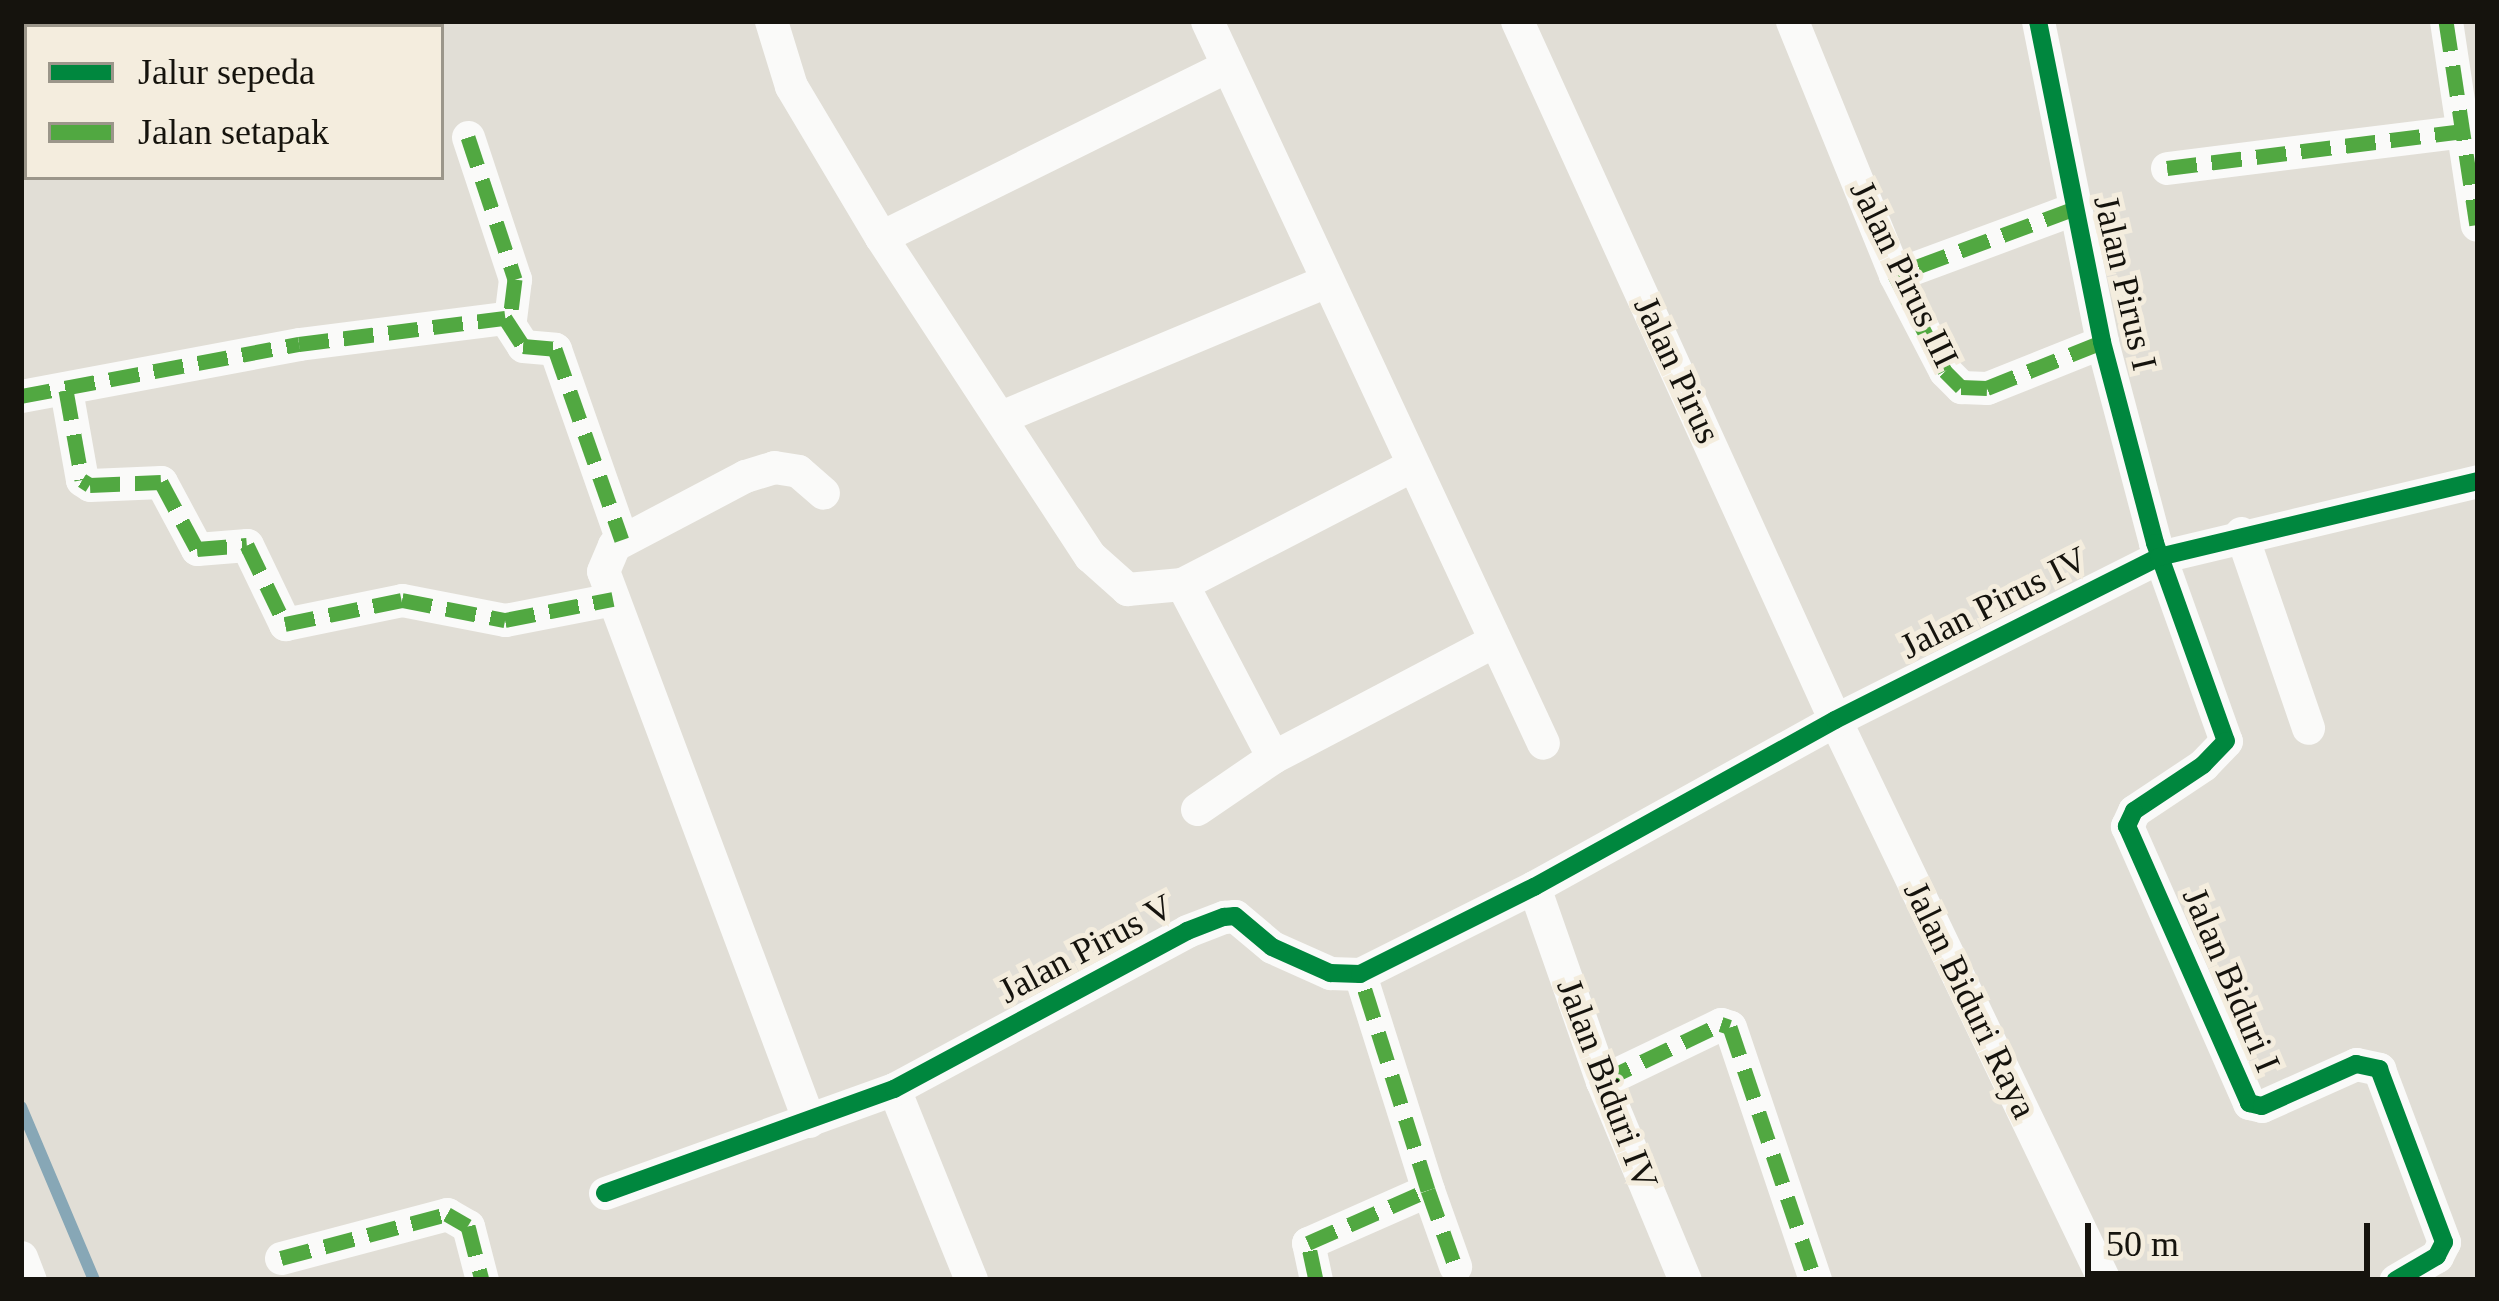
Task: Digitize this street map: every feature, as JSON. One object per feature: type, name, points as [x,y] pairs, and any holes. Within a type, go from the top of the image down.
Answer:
[{"type":"street","points":[[771,21],[791,86],[881,237],[1090,556],[1127,589],[1182,584],[1411,466]]},
{"type":"street","points":[[1207,21],[1492,642],[1543,743]]},
{"type":"street","name":"Jalan Pirus","points":[[1517,21],[1835,720]]},
{"type":"street","name":"Jalan Pirus III","points":[[1792,21],[1895,275],[1946,370],[1961,387],[1987,388],[2102,342]]},
{"type":"street","name":"Jalan Pirus I","points":[[2038,21],[2102,342],[2171,553]]},
{"type":"street","points":[[2446,21],[2469,132],[2477,225]]},
{"type":"street","points":[[881,237],[1227,66]]},
{"type":"street","points":[[2167,168],[2469,132]]},
{"type":"street","points":[[468,137],[515,279],[510,319],[523,346],[555,349],[622,540]]},
{"type":"street","points":[[1895,275],[2073,209]]},
{"type":"street","points":[[1001,417],[1326,281]]},
{"type":"street","points":[[21,396],[299,344],[510,319]]},
{"type":"street","points":[[66,390],[82,480],[91,485],[161,482],[197,549],[247,545],[276,616],[285,623],[402,599],[505,620],[613,599]]},
{"type":"street","points":[[808,1121],[604,582],[605,561],[622,540],[774,467],[798,471],[823,493]]},
{"type":"street","name":"Jalan Pirus IV","points":[[1835,720],[2171,553],[2478,481]]},
{"type":"street","points":[[2229,537],[2308,728]]},
{"type":"street","name":"Jalan Biduri I","points":[[2171,553],[2226,740],[2203,765],[2134,812],[2127,826],[2249,1103],[2262,1106],[2356,1064],[2379,1069],[2444,1242],[2437,1256],[2396,1280]]},
{"type":"street","points":[[1182,584],[1273,757]]},
{"type":"street","points":[[1197,809],[1273,757],[1492,642]]},
{"type":"street","points":[[1455,1266],[1360,974],[1534,887],[1835,720]]},
{"type":"street","name":"Jalan Biduri Raya","points":[[1835,720],[2104,1280]]},
{"type":"street","name":"Jalan Biduri IV","points":[[1534,887],[1603,1081],[1684,1280]]},
{"type":"street","name":"Jalan Pirus V","points":[[605,1192],[894,1089],[1187,931],[1224,917],[1235,916],[1272,947],[1330,973],[1360,974]]},
{"type":"street","points":[[1603,1081],[1721,1024],[1730,1028],[1815,1280]]},
{"type":"street","points":[[894,1089],[970,1280]]},
{"type":"street","points":[[1316,1280],[1308,1244],[1428,1190]]},
{"type":"street","points":[[281,1258],[447,1214],[468,1226],[482,1280]]},
{"type":"street","points":[[21,1257],[30,1280]]},
{"type":"waterway","points":[[21,1107],[94,1280]]},
{"type":"marked path","points":[[2446,21],[2477,225]]},
{"type":"marked path","points":[[2167,168],[2478,129]]},
{"type":"marked path","points":[[468,137],[515,279],[510,319]]},
{"type":"marked path","points":[[2073,209],[1895,275],[1945,371],[1961,387],[1987,388],[2102,342]]},
{"type":"marked path","points":[[21,396],[299,344],[505,318],[523,346],[555,349],[622,540]]},
{"type":"marked path","points":[[66,390],[82,480],[90,485],[161,482],[197,549],[247,545],[285,624],[402,600],[505,620],[613,599]]},
{"type":"marked path","points":[[1316,1280],[1308,1243],[1428,1190],[1360,974]]},
{"type":"marked path","points":[[1602,1081],[1721,1024],[1730,1027],[1815,1280]]},
{"type":"marked path","points":[[1428,1190],[1455,1266]]},
{"type":"marked path","points":[[281,1258],[447,1214],[468,1226],[482,1280]]},
{"type":"cycle path","points":[[2038,21],[2102,342],[2155,543],[2226,741],[2203,765],[2134,811],[2127,826],[2249,1103],[2262,1106],[2356,1064],[2379,1069],[2444,1242],[2437,1256],[2396,1280]]},
{"type":"cycle path","points":[[605,1193],[894,1089],[1187,931],[1224,917],[1235,916],[1272,947],[1330,973],[1360,974],[1534,887],[1835,720],[2159,557],[2478,481]]}]
